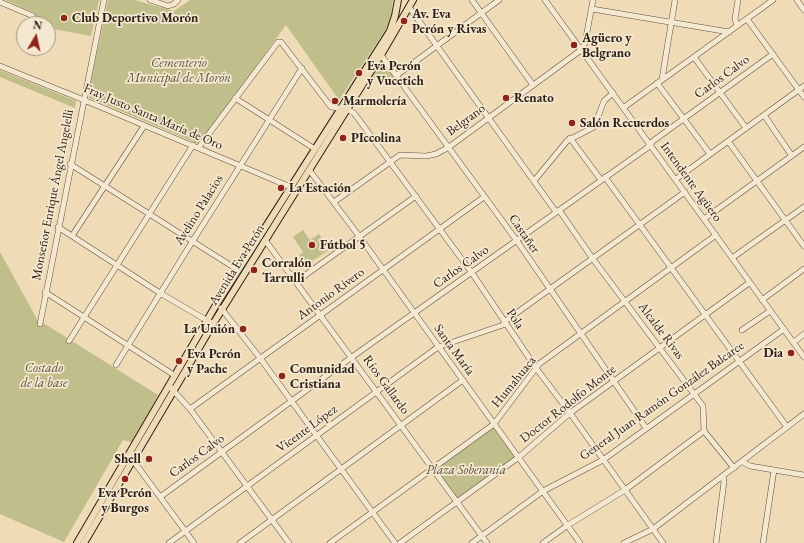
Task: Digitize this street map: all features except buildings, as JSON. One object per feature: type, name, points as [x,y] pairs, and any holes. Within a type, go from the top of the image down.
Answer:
[{"type":"main road","name":"Avenida Eva Perón","points":[[84,543],[168,385],[216,305],[238,270],[294,189],[310,171],[344,109],[390,31],[398,0]]},
{"type":"main road","points":[[404,0],[412,0]]},
{"type":"main road","name":"Avenida Eva Perón","points":[[77,543],[174,390],[222,309],[266,240],[315,149],[381,55],[412,0]]},
{"type":"street","name":"Monseñor Enrique Ángel Angelelli","points":[[40,324],[70,164],[104,0]]},
{"type":"street","points":[[150,0],[168,6],[174,4],[178,0]]},
{"type":"street","points":[[472,0],[533,85]]},
{"type":"street","points":[[397,75],[499,0]]},
{"type":"street","name":"Intendente Agüero","points":[[545,0],[804,357]]},
{"type":"street","points":[[581,50],[585,42],[593,0]]},
{"type":"street","points":[[662,80],[675,0]]},
{"type":"street","points":[[737,26],[735,19],[738,0]]},
{"type":"street","points":[[623,108],[773,0]]},
{"type":"street","points":[[797,0],[804,10]]},
{"type":"street","points":[[0,2],[33,16]]},
{"type":"street","name":"Alcalde Rivas","points":[[409,7],[534,181],[694,393],[704,408],[704,431]]},
{"type":"street","points":[[592,9],[729,32]]},
{"type":"street","points":[[747,20],[804,97]]},
{"type":"street","name":"Pola","points":[[235,98],[279,41],[302,68],[331,107],[344,109],[354,114],[472,273],[536,368],[663,543]]},
{"type":"street","name":"Belgrano","points":[[334,202],[390,161],[404,154],[431,155],[449,147],[581,50]]},
{"type":"street","name":"Carlos Calvo","points":[[160,497],[352,357],[517,242],[773,54]]},
{"type":"street","name":"Castañer","points":[[381,55],[517,242],[646,428]]},
{"type":"street","points":[[694,57],[746,128]]},
{"type":"street","name":"Fray Justo Santa María de Oro","points":[[0,66],[144,126],[199,147],[294,189]]},
{"type":"street","name":"Avelino Palacios","points":[[116,365],[302,68]]},
{"type":"street","points":[[657,83],[710,154]]},
{"type":"street","points":[[676,179],[804,86]]},
{"type":"street","points":[[534,181],[570,138],[581,135],[594,127],[604,101],[613,93]]},
{"type":"street","points":[[199,147],[235,98],[315,149]]},
{"type":"street","points":[[764,115],[792,156]]},
{"type":"street","points":[[72,236],[106,187],[144,126]]},
{"type":"street","points":[[570,138],[640,225],[787,427]]},
{"type":"street","points":[[728,142],[804,246]]},
{"type":"street","points":[[69,341],[193,145]]},
{"type":"street","points":[[704,219],[804,147]]},
{"type":"street","points":[[70,164],[238,270]]},
{"type":"street","name":"Santa María","points":[[310,171],[359,236],[580,543]]},
{"type":"street","name":"Vicente López","points":[[169,543],[438,347],[505,323],[685,192]]},
{"type":"street","points":[[297,281],[416,196]]},
{"type":"street","name":"Antonio Rivero","points":[[190,408],[484,197]]},
{"type":"street","points":[[732,258],[804,207]]},
{"type":"street","points":[[58,227],[116,266],[213,324]]},
{"type":"street","name":"Humahuaca","points":[[330,543],[494,424],[536,368],[716,236]]},
{"type":"street","name":"Ríos Gallardo","points":[[266,240],[458,501],[487,543]]},
{"type":"street","points":[[762,300],[804,269]]},
{"type":"street","name":"Doctor Rodolfo Monte","points":[[400,543],[519,457],[570,413],[749,283]]},
{"type":"street","points":[[45,292],[174,375]]},
{"type":"street","points":[[216,305],[222,309],[260,358],[395,543]]},
{"type":"street","points":[[742,330],[770,311]]},
{"type":"street","name":"General Juan Ramón González Balcarce","points":[[472,543],[543,491],[603,460],[784,329]]},
{"type":"street","points":[[794,342],[804,334]]},
{"type":"street","points":[[240,543],[463,380]]},
{"type":"street","points":[[168,385],[190,408],[289,543]]},
{"type":"street","points":[[624,543],[653,529],[743,462],[804,414]]},
{"type":"street","points":[[543,543],[568,525],[625,490],[704,431],[734,468]]},
{"type":"street","points":[[130,458],[194,543]]},
{"type":"street","points":[[743,462],[750,466],[804,475]]},
{"type":"street","points":[[763,543],[774,470]]},
{"type":"street","points":[[716,543],[724,482],[723,476]]},
{"type":"green space","name":"Club Deportivo Morón","points":[[5,0],[99,0],[91,36],[56,29],[56,16],[34,16],[35,13]]},
{"type":"green space","name":"Cementerio Municipal de Morón","points":[[108,0],[134,0],[174,11],[190,0],[393,0],[390,23],[339,100],[286,25],[199,144],[90,98],[88,95]]},
{"type":"green space","points":[[382,60],[397,82],[387,84],[372,77]]},
{"type":"green space","points":[[0,70],[76,101],[75,108],[0,77]]},
{"type":"green space","name":"Fútbol 5","points":[[303,230],[310,240],[319,234],[329,250],[306,265],[299,255],[303,252],[293,237]]},
{"type":"green space","name":"Costado de la base","points":[[0,252],[37,319],[158,395],[135,443],[123,440],[64,542],[0,514]]},
{"type":"green space","name":"Plaza Soberanía","points":[[494,424],[519,457],[458,501],[433,468]]},
{"type":"place","name":"Club Deportivo Morón","points":[[64,18]]},
{"type":"place","name":"Av. Eva Perón y Rivas","points":[[404,21]]},
{"type":"place","name":"Agüero y Belgrano","points":[[574,45]]},
{"type":"place","name":"Eva Perón y Vucetich","points":[[359,73]]},
{"type":"place","name":"Renato","points":[[506,98]]},
{"type":"place","name":"Marmolería","points":[[335,101]]},
{"type":"place","name":"Salón Recuerdos","points":[[572,123]]},
{"type":"place","name":"PIccolina","points":[[343,138]]},
{"type":"place","name":"La Estación","points":[[281,188]]},
{"type":"place","name":"Fútbol 5","points":[[312,245]]},
{"type":"place","name":"Corralón Tarrulli","points":[[254,270]]},
{"type":"place","name":"La Unión","points":[[243,329]]},
{"type":"place","name":"Dia","points":[[791,353]]},
{"type":"place","name":"Eva Perón y Pache","points":[[179,361]]},
{"type":"place","name":"Comunidad Cristiana","points":[[282,376]]},
{"type":"place","name":"Shell","points":[[149,459]]},
{"type":"place","name":"Eva Perón y Burgos","points":[[125,479]]}]
